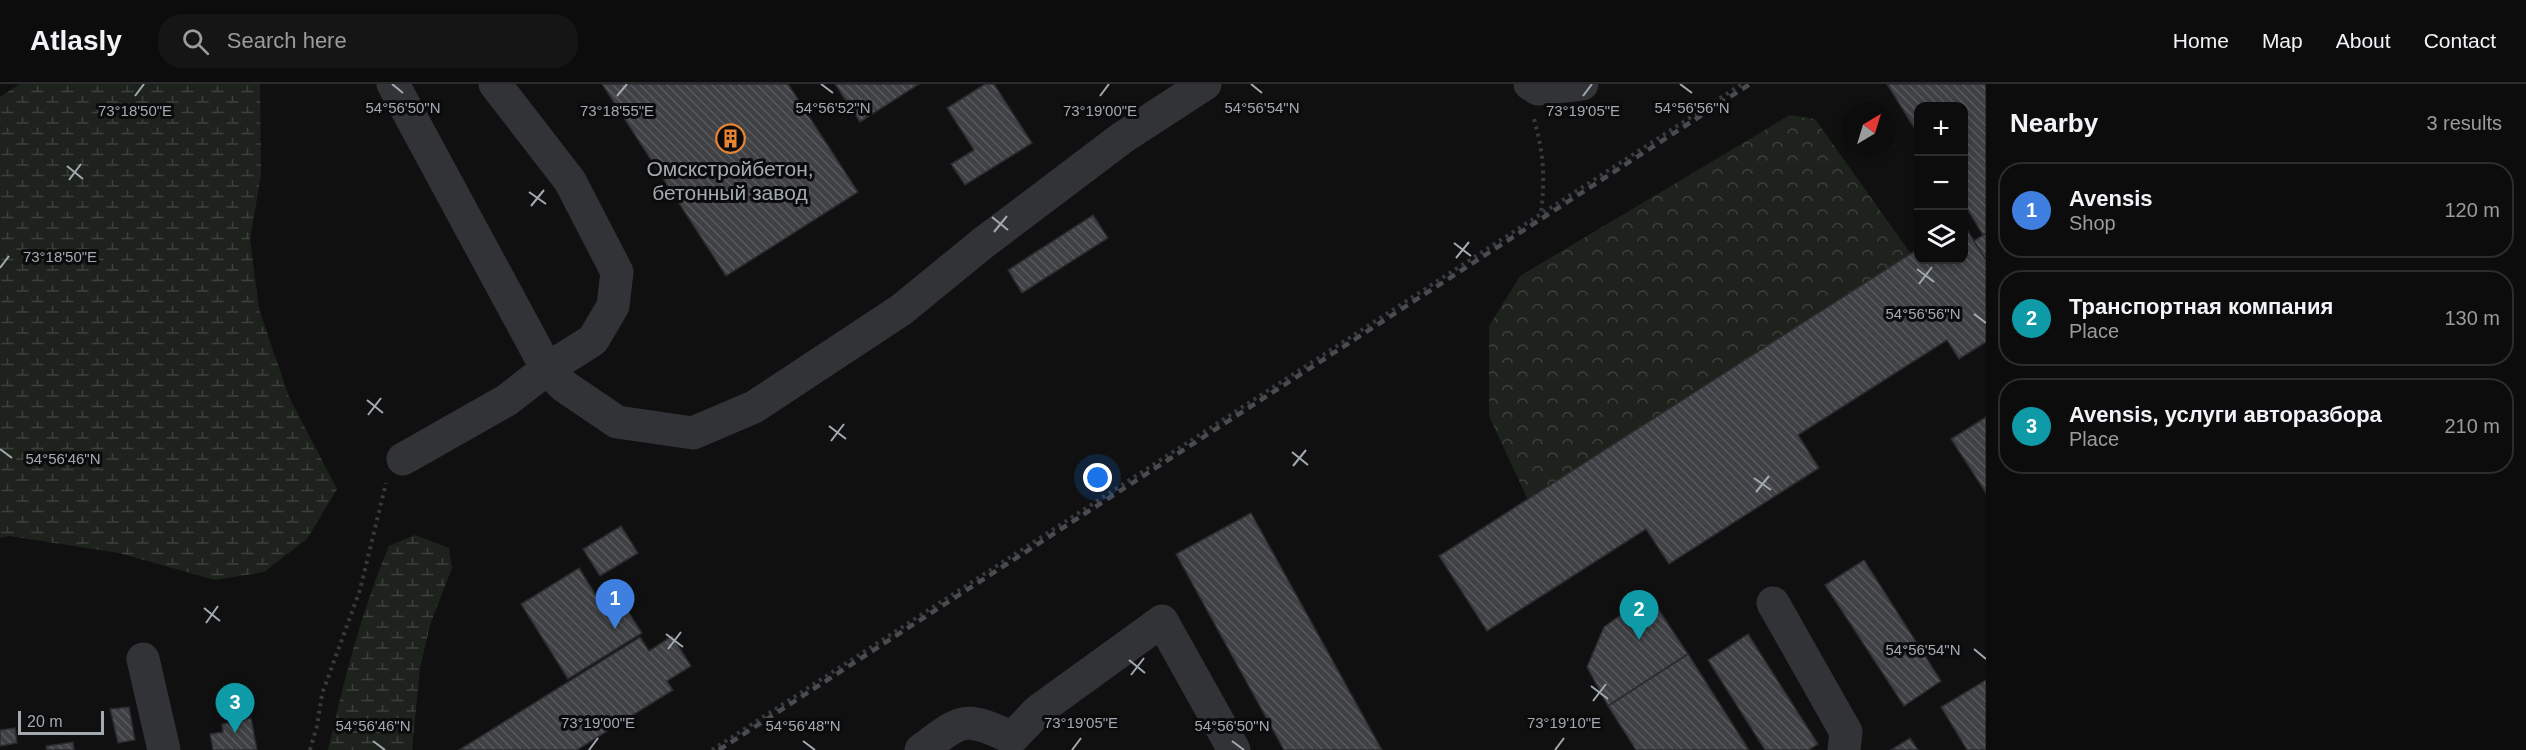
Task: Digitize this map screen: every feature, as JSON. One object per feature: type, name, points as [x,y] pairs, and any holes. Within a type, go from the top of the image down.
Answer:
[{"type":"lane","points":[[393,84],[547,369],[564,386],[617,422],[693,433],[754,407],[901,310],[982,243],[1122,138],[1205,84]]},
{"type":"lane","points":[[403,459],[507,400],[547,369],[593,340],[613,306],[617,272],[570,181],[495,84]]},
{"type":"lane","points":[[1530,84],[1538,89],[1582,84]]},
{"type":"lane","points":[[1773,603],[1846,732],[1844,750]]},
{"type":"lane","points":[[921,750],[958,723],[983,724],[1015,744],[1039,710],[1162,621],[1234,750]]},
{"type":"lane","points":[[143,659],[164,750]]},
{"type":"path","points":[[712,750],[1742,84]]},
{"type":"path","points":[[1533,118],[1543,150],[1544,185],[1541,214]]},
{"type":"path","points":[[310,750],[317,726],[322,694],[360,590],[385,484],[403,459]]},
{"type":"green space","points":[[20,84],[260,84],[261,175],[250,239],[259,309],[289,397],[337,489],[307,539],[264,572],[215,580],[119,553],[9,536],[0,538],[0,97]]},
{"type":"green space","points":[[1790,115],[1815,119],[1911,254],[1528,500],[1489,416],[1489,326],[1520,276]]},
{"type":"green space","points":[[415,535],[449,548],[452,568],[430,625],[420,668],[412,750],[328,750],[354,646],[389,546]]},
{"type":"building","name":"Омскстройбетон, бетонный завод","points":[[602,84],[788,84],[858,192],[726,276]]},
{"type":"building","points":[[835,84],[919,84],[860,122]]},
{"type":"building","points":[[985,84],[994,84],[1032,143],[965,185],[951,164],[974,150],[947,108]]},
{"type":"building","points":[[1887,84],[1986,84],[1986,233],[1983,235],[1968,211],[1968,102],[1914,102],[1914,128]]},
{"type":"building","points":[[1093,215],[1108,238],[1022,293],[1008,270]]},
{"type":"building","points":[[1968,231],[1986,260],[1986,342],[1959,359],[1947,340],[1798,435],[1819,468],[1669,564],[1646,529],[1487,631],[1439,556],[1914,252],[1914,264],[1968,264]]},
{"type":"building","points":[[1986,233],[1986,260],[1974,241]]},
{"type":"building","points":[[1986,417],[1986,493],[1951,439]]},
{"type":"building","points":[[1251,513],[1382,750],[1284,750],[1176,554]]},
{"type":"building","points":[[621,526],[638,553],[600,576],[583,549]]},
{"type":"building","points":[[1864,560],[1941,681],[1904,706],[1825,585]]},
{"type":"building","points":[[579,568],[608,615],[624,605],[642,633],[568,679],[521,604]]},
{"type":"building","points":[[1649,595],[1688,654],[1608,706],[1587,667],[1604,627]]},
{"type":"building","points":[[1748,634],[1818,744],[1809,750],[1765,750],[1708,660]]},
{"type":"building","points":[[672,636],[691,666],[667,681],[673,690],[577,750],[459,750],[640,637],[649,651]]},
{"type":"building","points":[[1688,654],[1749,750],[1636,750],[1608,706]]},
{"type":"building","points":[[1986,680],[1986,750],[1967,750],[1941,707]]},
{"type":"building","points":[[129,707],[135,740],[118,743],[110,709]]},
{"type":"building","points":[[251,718],[257,750],[213,750],[210,734],[223,732],[222,724]]},
{"type":"building","points":[[15,728],[17,743],[0,746],[0,730]]},
{"type":"building","points":[[1910,738],[1918,750],[1891,750]]},
{"type":"building","points":[[73,742],[74,750],[47,750],[46,746]]},
{"type":"railway","points":[[719,750],[1750,84]]},
{"type":"place","name":"Омскстройбетон, бетонный завод","points":[[730,138]]},
{"type":"place","name":"Avensis","points":[[615,629]]},
{"type":"place","name":"Транспортная компания","points":[[1639,640]]},
{"type":"place","name":"Avensis, услуги авторазбора","points":[[235,733]]}]
